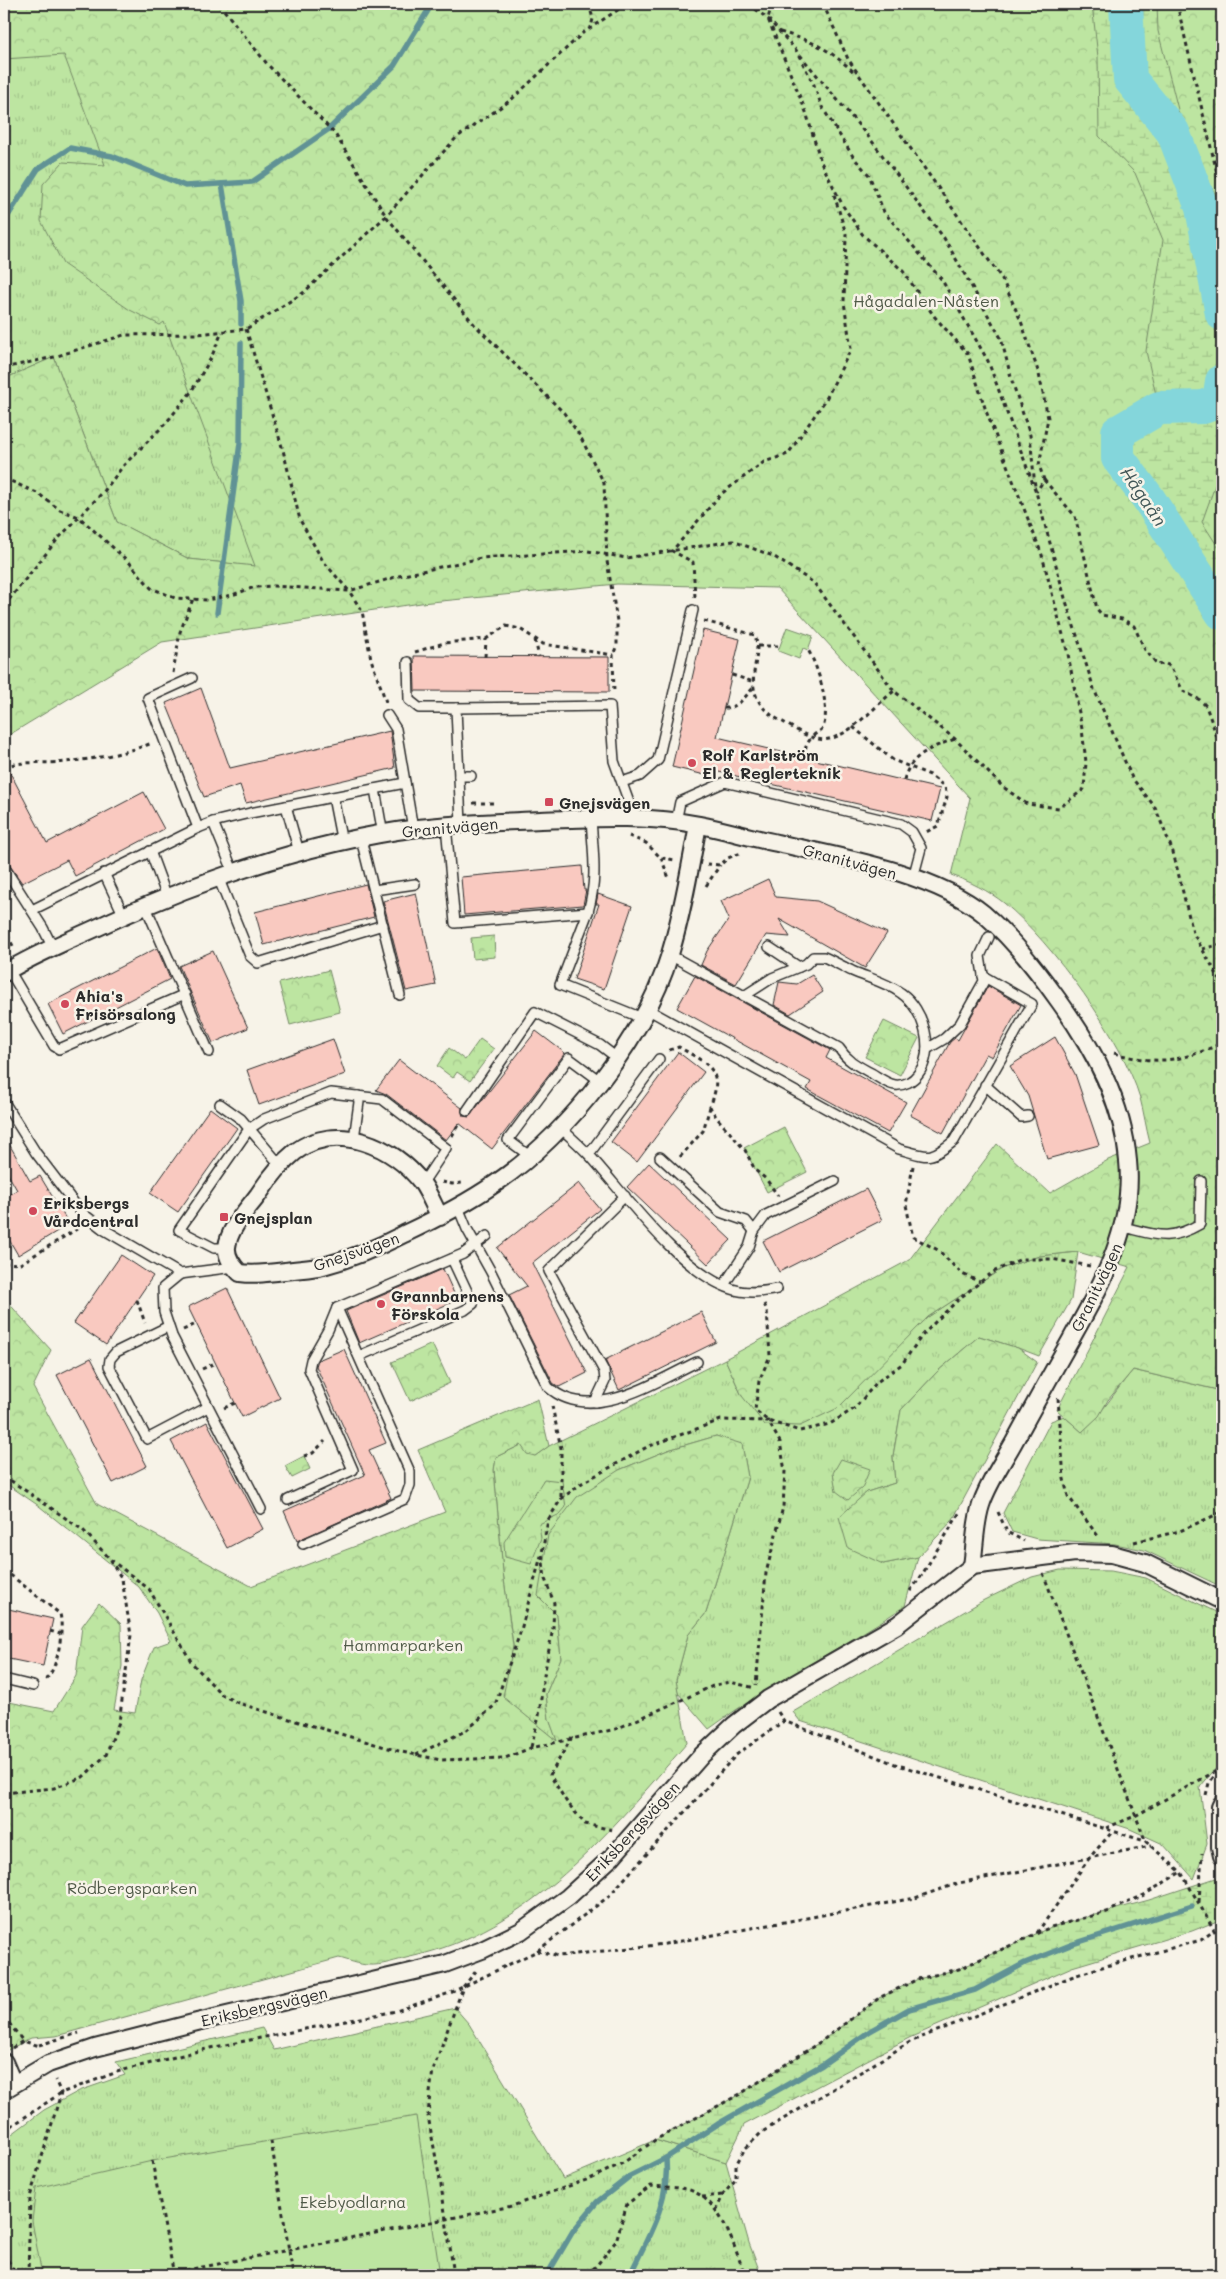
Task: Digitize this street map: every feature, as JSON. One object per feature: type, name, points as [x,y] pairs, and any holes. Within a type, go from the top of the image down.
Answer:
[{"type":"street","name":"Granitvägen","points":[[11,968],[167,897],[226,874],[299,852],[342,842],[413,829],[453,825],[591,818],[698,824],[844,857],[913,878],[947,891],[982,912],[1012,941],[1075,1023],[1098,1063],[1118,1107],[1128,1153],[1130,1181],[1124,1226],[1112,1258],[1087,1310],[981,1505],[972,1566]]},
{"type":"street","name":"Gnejsvägen","points":[[234,1267],[240,1273],[254,1275],[323,1266],[383,1245],[458,1207],[496,1183],[531,1157],[600,1081],[645,1014],[670,955],[698,824]]},
{"type":"street","points":[[234,1267],[228,1258],[226,1248],[230,1235],[269,1179],[296,1152],[315,1142],[354,1139],[375,1145],[425,1178],[440,1217]]},
{"type":"street","points":[[972,1566],[1075,1553],[1112,1554],[1144,1562],[1222,1601]]},
{"type":"street","name":"Eriksbergsvägen","points":[[9,2087],[48,2064],[95,2048],[445,1964],[482,1950],[521,1931],[568,1897],[613,1856],[702,1755],[734,1724],[762,1691],[897,1625],[972,1566]]},
{"type":"street","points":[[1222,1803],[1220,1807],[1220,1847],[1222,1856]]},
{"type":"street","points":[[7,2055],[9,2087]]},
{"type":"lane","points":[[609,774],[620,778],[640,776],[658,760],[692,614]]},
{"type":"lane","points":[[408,662],[410,700],[419,708],[610,706],[614,762],[635,819]]},
{"type":"lane","points":[[192,678],[148,698],[198,828]]},
{"type":"lane","points":[[456,708],[459,776],[453,825],[455,923],[588,912]]},
{"type":"lane","points":[[386,715],[396,729],[413,829]]},
{"type":"lane","points":[[459,776],[471,776]]},
{"type":"lane","points":[[676,822],[680,802],[725,782],[900,824],[912,832],[921,848],[913,878]]},
{"type":"lane","points":[[32,910],[104,873],[213,822],[405,783]]},
{"type":"lane","points":[[375,789],[383,835]]},
{"type":"lane","points":[[333,797],[342,842]]},
{"type":"lane","points":[[286,806],[299,852]]},
{"type":"lane","points":[[591,818],[596,873],[593,892],[588,912],[560,986],[645,1014],[899,1149],[929,1157],[938,1154],[954,1141],[1032,1004],[983,976]]},
{"type":"lane","points":[[213,822],[250,956],[258,963],[382,925]]},
{"type":"lane","points":[[361,839],[400,995]]},
{"type":"lane","points":[[150,851],[167,897]]},
{"type":"lane","points":[[4,868],[32,910],[53,948]]},
{"type":"lane","points":[[104,873],[124,916]]},
{"type":"lane","points":[[374,890],[415,884]]},
{"type":"lane","points":[[146,907],[209,1052]]},
{"type":"lane","points":[[927,1050],[944,1039],[960,1024],[984,980],[980,956],[988,937]]},
{"type":"lane","points":[[769,948],[799,967]]},
{"type":"lane","points":[[670,955],[744,996],[839,1048],[846,1059],[893,1085],[903,1085],[914,1079],[923,1068],[927,1050],[919,1013],[901,993],[824,957],[813,957],[806,964],[772,978],[744,996]]},
{"type":"lane","points":[[11,968],[54,1046],[59,1049],[184,994]]},
{"type":"lane","points":[[467,1111],[535,1012],[600,1045],[617,1058]]},
{"type":"lane","points":[[531,1157],[508,1140],[569,1058],[600,1081]]},
{"type":"lane","points":[[589,1154],[659,1058]]},
{"type":"lane","points":[[985,1085],[1021,1118],[1028,1116]]},
{"type":"lane","points":[[226,1248],[214,1248],[179,1230],[249,1129],[264,1118],[331,1093],[382,1099],[446,1148],[425,1178]]},
{"type":"lane","points":[[354,1139],[359,1102],[358,1096]]},
{"type":"lane","points":[[4,1102],[36,1153],[81,1212],[132,1248],[180,1274]]},
{"type":"lane","points":[[220,1104],[241,1119],[281,1166]]},
{"type":"lane","points":[[560,1127],[589,1154],[674,1249],[708,1278],[733,1289],[758,1293],[778,1289]]},
{"type":"lane","points":[[660,1157],[720,1212],[746,1221],[754,1231]]},
{"type":"lane","points":[[724,1285],[749,1247],[754,1231],[766,1216],[835,1181]]},
{"type":"lane","points":[[1124,1226],[1163,1236],[1184,1234],[1200,1224],[1201,1181]]},
{"type":"lane","points":[[595,1402],[604,1381],[604,1371],[548,1271],[625,1196]]},
{"type":"lane","points":[[458,1207],[548,1387],[557,1394],[570,1399],[595,1402],[616,1399],[697,1362]]},
{"type":"lane","points":[[288,1500],[353,1470],[309,1368],[310,1360],[328,1330],[336,1308],[452,1259],[476,1246],[487,1236]]},
{"type":"lane","points":[[358,1356],[465,1310],[473,1304],[452,1259]]},
{"type":"lane","points":[[234,1267],[180,1274],[162,1288],[164,1312],[208,1407],[262,1509]]},
{"type":"lane","points":[[302,1544],[405,1498],[410,1485],[410,1472],[336,1308]]},
{"type":"lane","points":[[169,1326],[116,1352],[110,1359],[109,1366],[147,1439],[208,1407]]},
{"type":"lane","points":[[4,1679],[33,1686]]},
{"type":"path","points":[[219,4],[268,65],[335,134],[386,216],[474,324],[564,413],[580,436],[604,483],[608,570],[617,620],[617,645],[613,655],[615,692],[610,706]]},
{"type":"path","points":[[589,4],[593,19],[591,27]]},
{"type":"path","points":[[4,368],[54,357],[124,335],[198,334],[246,329],[303,293],[386,216],[456,138],[511,100],[591,27],[627,4]]},
{"type":"path","points":[[749,4],[768,19],[796,50],[871,140],[944,238],[1001,338],[1012,381],[1030,435],[1036,492]]},
{"type":"path","points":[[4,478],[39,494],[60,510],[79,517],[129,562],[150,588],[175,598],[207,600],[232,595],[255,587],[300,587],[349,591],[399,576],[481,558],[588,551],[626,558],[732,541],[773,556],[814,583],[894,691],[955,739],[1003,787],[1027,804],[1059,808],[1084,789],[1086,762],[1068,654],[1042,555],[986,411],[968,354],[934,316],[903,271],[863,235],[842,206],[821,162],[806,112],[768,19],[772,4]]},
{"type":"path","points":[[823,4],[848,59],[977,240],[1006,287],[1021,321],[1039,374],[1048,418],[1039,465],[1044,480],[1075,516],[1097,609],[1102,615],[1122,619],[1134,626],[1146,650],[1158,665],[1164,663],[1170,666],[1183,691],[1200,700],[1206,706],[1222,751]]},
{"type":"path","points":[[1177,4],[1222,194]]},
{"type":"path","points":[[780,32],[813,41],[837,57],[861,79]]},
{"type":"path","points":[[796,50],[814,85],[822,107],[854,158],[869,176],[884,212],[942,280],[970,326],[988,361],[1036,492],[1065,598],[1094,690],[1132,778],[1155,807],[1173,852],[1192,933],[1222,983]]},
{"type":"path","points":[[672,551],[721,494],[764,462],[788,454],[826,399],[851,349],[844,302],[846,234],[830,181]]},
{"type":"path","points":[[246,329],[284,450],[300,520],[323,561],[349,591],[362,611],[371,659],[396,729]]},
{"type":"path","points":[[4,606],[57,540],[105,490],[123,466],[166,423],[191,392],[211,358],[222,332]]},
{"type":"path","points":[[1036,492],[1044,480]]},
{"type":"path","points":[[672,551],[693,562],[696,600],[692,614],[755,635],[758,646],[754,687],[758,700],[765,710],[777,719],[812,736],[829,740],[854,727],[894,691]]},
{"type":"path","points":[[174,686],[174,659],[180,632],[193,599]]},
{"type":"path","points":[[408,662],[410,654],[424,648],[444,643],[486,639],[506,626],[520,629],[544,644],[613,655]]},
{"type":"path","points":[[485,656],[486,639]]},
{"type":"path","points":[[535,639],[539,656]]},
{"type":"path","points":[[758,646],[780,646]]},
{"type":"path","points":[[802,757],[812,736],[821,730],[826,720],[821,681],[808,650]]},
{"type":"path","points":[[732,675],[754,682]]},
{"type":"path","points":[[724,708],[731,708],[738,704],[754,687]]},
{"type":"path","points":[[854,727],[893,760],[939,780],[945,787],[946,797],[938,826],[915,838]]},
{"type":"path","points":[[4,767],[16,763],[64,762],[105,756],[142,747],[164,738]]},
{"type":"path","points":[[904,780],[908,766],[932,747],[955,739]]},
{"type":"path","points":[[661,858],[670,884]]},
{"type":"path","points":[[702,895],[712,875],[720,865]]},
{"type":"path","points":[[4,928],[11,968]]},
{"type":"path","points":[[1202,949],[1222,944]]},
{"type":"path","points":[[1114,1053],[1139,1060],[1169,1061],[1222,1043]]},
{"type":"path","points":[[659,1058],[666,1051],[679,1047],[709,1066],[715,1073],[717,1083],[703,1131],[694,1144],[671,1167]]},
{"type":"path","points":[[710,1107],[721,1124],[745,1150],[755,1170],[774,1189],[783,1207]]},
{"type":"path","points":[[916,1154],[910,1174],[906,1205],[913,1237],[938,1250],[962,1274],[980,1282]]},
{"type":"path","points":[[425,1178],[452,1184],[465,1183]]},
{"type":"path","points":[[4,1264],[20,1264],[91,1220]]},
{"type":"path","points":[[416,1755],[467,1730],[495,1705],[521,1630],[542,1553],[548,1520],[560,1500],[582,1482],[648,1448],[721,1420],[768,1421],[800,1431],[830,1424],[855,1408],[877,1382],[902,1364],[921,1337],[937,1320],[960,1298],[993,1272],[1021,1260],[1051,1259],[1094,1266],[1091,1273]]},
{"type":"path","points":[[758,1293],[768,1310],[770,1356],[759,1381],[755,1410],[768,1421],[780,1442],[785,1471],[783,1507],[766,1573],[762,1691]]},
{"type":"path","points":[[137,1300],[150,1336]]},
{"type":"path","points":[[548,1387],[561,1448],[560,1500]]},
{"type":"path","points":[[1058,1397],[1064,1479],[1068,1496],[1112,1554],[1124,1544],[1180,1531],[1222,1512]]},
{"type":"path","points":[[304,1456],[313,1453],[324,1442],[339,1436]]},
{"type":"path","points":[[4,1476],[83,1530],[111,1560],[149,1588],[192,1663],[222,1695],[287,1718],[416,1755],[441,1760],[482,1760],[505,1758],[531,1748],[616,1728],[716,1685],[730,1682],[762,1691],[784,1721],[896,1764],[1145,1841],[1181,1872],[1222,1944]]},
{"type":"path","points":[[909,1592],[920,1578],[963,1507]]},
{"type":"path","points":[[531,1748],[539,1716],[543,1681],[553,1628],[554,1603],[545,1579],[542,1553]]},
{"type":"path","points":[[1037,1557],[1145,1841]]},
{"type":"path","points":[[4,1793],[54,1788],[68,1783],[83,1777],[106,1755],[119,1722],[130,1635],[122,1579],[111,1560]]},
{"type":"path","points":[[4,1570],[60,1614],[62,1622],[53,1671],[48,1679],[33,1686]]},
{"type":"path","points":[[50,1632],[60,1634]]},
{"type":"path","points":[[748,1694],[762,1691]]},
{"type":"path","points":[[572,1737],[550,1774],[566,1800],[585,1824],[616,1831],[611,1836]]},
{"type":"path","points":[[1105,1829],[1135,1816],[1221,1767]]},
{"type":"path","points":[[1204,1803],[1209,1783],[1221,1767]]},
{"type":"path","points":[[1037,1933],[1090,1857],[1113,1831]]},
{"type":"path","points":[[537,1951],[559,1956],[666,1944],[915,1898],[959,1883],[1151,1846]]},
{"type":"path","points":[[162,2275],[446,2221],[512,2206],[592,2178],[623,2164],[655,2140],[742,2093],[823,2040],[879,1998],[918,1979],[959,1969],[1051,1927],[1107,1912],[1144,1895],[1181,1872]]},
{"type":"path","points":[[1199,1902],[1202,1873]]},
{"type":"path","points":[[716,2210],[723,2195],[736,2179],[736,2165],[744,2150],[762,2132],[910,2042],[1070,1977],[1095,1968],[1201,1940],[1215,1930]]},
{"type":"path","points":[[454,2275],[442,2186],[428,2116],[432,2078],[463,1987],[476,1972],[482,1950]]},
{"type":"path","points":[[4,2017],[23,2041],[40,2045],[82,2032]]},
{"type":"path","points":[[7,2055],[23,2041]]},
{"type":"path","points":[[40,2045],[48,2064]]},
{"type":"path","points":[[28,2275],[30,2197],[61,2093]]},
{"type":"path","points":[[271,2141],[293,2275]]},
{"type":"path","points":[[152,2161],[174,2274]]},
{"type":"path","points":[[587,2275],[598,2265],[616,2241],[627,2204],[651,2186],[688,2190],[702,2197],[716,2210],[746,2275]]},
{"type":"path","points":[[702,2197],[723,2195]]},
{"type":"path","points":[[4,2253],[16,2275]]},
{"type":"green space","points":[[4,4],[627,4],[296,571],[189,559],[117,522],[54,357],[4,379]]},
{"type":"green space","name":"Hågadalen-Nåsten","points":[[4,4],[1222,4],[1222,1391],[1133,1370],[1108,1400],[1099,1416],[1082,1432],[1057,1410],[1130,1267],[1078,1252],[1039,1256],[1003,1268],[928,1317],[838,1408],[800,1426],[765,1425],[742,1396],[725,1359],[909,1260],[997,1144],[1050,1193],[1108,1160],[1150,1143],[1140,1098],[1131,1075],[1102,1021],[1084,993],[1043,942],[1004,903],[979,887],[951,875],[970,798],[777,588],[617,584],[421,603],[162,642],[4,738],[4,379],[54,357],[117,522],[189,559],[255,566],[164,322],[160,325],[130,310],[63,264],[41,221],[43,184],[63,162],[105,165],[64,55],[4,59]]},
{"type":"green space","points":[[1092,4],[1157,4],[1158,31],[1183,129],[1222,208],[1222,466],[1202,522],[1222,553],[1222,613],[1148,498],[1118,458],[1118,432],[1159,408],[1146,351],[1163,240],[1135,173],[1099,136],[1098,57]]},
{"type":"green space","points":[[787,627],[813,636],[808,650],[803,648],[799,659],[778,651]]},
{"type":"green space","points":[[494,936],[495,957],[473,959],[471,938]]},
{"type":"green space","points":[[329,970],[340,1012],[290,1025],[279,983]]},
{"type":"green space","points":[[884,1021],[919,1038],[900,1075],[865,1057]]},
{"type":"green space","points":[[480,1039],[494,1049],[470,1081],[457,1072],[453,1078],[437,1066],[449,1048],[465,1060]]},
{"type":"green space","points":[[784,1127],[807,1172],[767,1192],[744,1148]]},
{"type":"green space","points":[[1078,1252],[1071,1300],[1039,1356],[979,1336],[938,1371],[901,1410],[893,1456],[895,1483],[867,1492],[883,1564],[918,1557],[905,1606],[757,1696],[709,1729],[678,1693],[676,1680],[688,1635],[706,1613],[748,1477],[742,1445],[716,1436],[668,1450],[619,1470],[557,1615],[561,1658],[546,1694],[549,1719],[558,1742],[502,1697],[513,1645],[503,1572],[494,1470],[496,1457],[521,1445],[535,1456],[549,1446],[725,1359],[742,1396],[905,1339],[928,1317],[1003,1268],[1039,1256]]},
{"type":"green space","name":"Hammarparken","points":[[4,1298],[51,1350],[33,1387],[97,1504],[251,1586],[445,1512],[418,1450],[538,1399],[549,1446],[535,1456],[527,1454],[521,1445],[496,1457],[494,1470],[503,1572],[513,1646],[503,1697],[557,1741],[549,1719],[546,1694],[561,1658],[557,1615],[538,1596],[548,1535],[577,1497],[619,1470],[668,1450],[716,1436],[742,1444],[748,1477],[706,1613],[688,1635],[676,1680],[687,1743],[628,1810],[565,1874],[530,1901],[493,1925],[453,1944],[379,1965],[361,1964],[339,1958],[56,2036],[31,2038],[4,2052],[4,1701],[54,1711],[76,1676],[82,1626],[99,1603],[121,1624],[122,1666],[114,1710],[135,1713],[141,1680],[154,1647],[171,1641],[157,1613],[139,1587],[39,1506],[4,1482]]},
{"type":"green space","points":[[979,1336],[1018,1348],[1037,1362],[952,1521],[918,1557],[883,1564],[848,1548],[839,1517],[867,1492],[895,1483],[893,1456],[901,1410],[938,1371]]},
{"type":"green space","points":[[432,1344],[450,1383],[410,1401],[392,1362]]},
{"type":"green space","points":[[1133,1370],[1222,1391],[1222,1587],[1144,1550],[1115,1544],[1037,1539],[1012,1532],[1003,1513],[1051,1421],[1064,1416],[1082,1432]]},
{"type":"green space","points":[[304,1456],[310,1469],[292,1478],[285,1466]]},
{"type":"green space","points":[[841,1459],[870,1469],[862,1488],[848,1500],[836,1491],[833,1473]]},
{"type":"green space","points":[[544,1479],[562,1481],[566,1507],[560,1514],[539,1524],[541,1538],[531,1564],[505,1557],[504,1542]]},
{"type":"green space","points":[[1060,1570],[1111,1571],[1146,1578],[1222,1615],[1222,1761],[1200,1787],[1207,1844],[1194,1879],[1163,1844],[1130,1829],[800,1721],[793,1712],[984,1600],[1032,1577]]},
{"type":"green space","points":[[1222,1876],[1222,1919],[1192,1931],[1072,1967],[909,2038],[744,2125],[726,2162],[655,2140],[742,2093],[823,2040],[879,1998],[918,1979],[959,1969],[1051,1927],[1149,1900]]},
{"type":"green space","points":[[455,2008],[469,2024],[563,2179],[655,2140],[726,2162],[749,2243],[761,2275],[4,2275],[4,2140],[44,2110],[79,2091],[125,2075],[116,2062],[262,2028],[274,2050]]},
{"type":"green space","name":"Ekebyodlarna","points":[[416,2116],[440,2275],[42,2275],[32,2221],[36,2188],[152,2161]]},
{"type":"building","points":[[703,630],[740,639],[717,737],[940,789],[932,821],[710,770],[709,776],[672,767]]},
{"type":"building","points":[[414,656],[609,657],[609,692],[415,691]]},
{"type":"building","points":[[201,688],[230,768],[390,731],[395,768],[246,803],[240,785],[204,797],[166,703]]},
{"type":"building","points":[[4,761],[47,843],[144,792],[164,829],[75,876],[67,860],[22,883],[4,857]]},
{"type":"building","points":[[582,866],[584,890],[586,890],[583,905],[464,915],[461,877]]},
{"type":"building","points":[[768,879],[776,897],[817,901],[887,933],[865,968],[779,919],[790,937],[766,935],[736,984],[701,965],[707,951],[729,919],[721,901]]},
{"type":"building","points":[[366,884],[374,917],[264,945],[255,912]]},
{"type":"building","points":[[416,893],[436,985],[406,991],[383,901]]},
{"type":"building","points":[[598,894],[632,906],[604,989],[574,979],[599,904],[596,904]]},
{"type":"building","points":[[157,948],[170,979],[63,1034],[48,1004]]},
{"type":"building","points":[[213,951],[248,1028],[213,1043],[179,966]]},
{"type":"building","points":[[812,975],[823,992],[790,1014],[774,1005],[779,982],[797,984]]},
{"type":"building","points":[[695,976],[830,1050],[826,1058],[906,1102],[888,1133],[807,1089],[811,1082],[677,1008]]},
{"type":"building","points":[[988,986],[1021,1005],[992,1057],[986,1054],[943,1133],[910,1115],[950,1042],[955,1038],[958,1040]]},
{"type":"building","points":[[536,1031],[565,1053],[492,1149],[459,1123],[446,1140],[386,1094],[376,1090],[399,1060],[462,1108],[463,1116],[469,1117]]},
{"type":"building","points":[[1055,1037],[1075,1074],[1099,1145],[1047,1159],[1028,1096],[1010,1066]]},
{"type":"building","points":[[333,1039],[345,1074],[259,1105],[247,1070]]},
{"type":"building","points":[[678,1052],[704,1072],[637,1162],[611,1142]]},
{"type":"building","points":[[210,1108],[237,1128],[178,1212],[150,1193]]},
{"type":"building","name":"Eriksbergs Vårdcentral","points":[[4,1135],[30,1181],[40,1176],[69,1224],[18,1255],[4,1231],[4,1197],[17,1190],[4,1167]]},
{"type":"building","points":[[649,1163],[731,1240],[708,1264],[627,1187]]},
{"type":"building","points":[[579,1183],[600,1209],[532,1263],[587,1373],[559,1387],[553,1383],[509,1295],[527,1286],[497,1248]]},
{"type":"building","points":[[866,1189],[882,1220],[779,1272],[763,1241]]},
{"type":"building","points":[[121,1255],[153,1276],[106,1345],[74,1323]]},
{"type":"building","points":[[443,1269],[457,1300],[359,1343],[346,1311]]},
{"type":"building","points":[[227,1288],[280,1398],[242,1417],[188,1307]]},
{"type":"building","points":[[701,1312],[716,1342],[619,1390],[605,1360]]},
{"type":"building","points":[[344,1349],[386,1443],[369,1450],[391,1498],[297,1541],[284,1511],[365,1475],[316,1366],[318,1360]]},
{"type":"building","points":[[91,1358],[147,1466],[113,1483],[57,1375]]},
{"type":"building","points":[[207,1422],[263,1529],[227,1548],[171,1441]]},
{"type":"building","points":[[4,1608],[53,1619],[43,1666],[4,1658]]},
{"type":"waterway","points":[[4,222],[38,169],[70,148],[112,156],[185,186],[252,182],[329,129],[394,66],[432,4]]},
{"type":"waterway","name":"Hågaån","points":[[1126,4],[1130,79],[1173,132],[1202,208],[1222,314]]},
{"type":"waterway","points":[[222,184],[241,301],[241,324]]},
{"type":"waterway","points":[[217,613],[240,443],[241,343]]},
{"type":"waterway","name":"Hågaån","points":[[1222,381],[1219,401],[1203,407],[1159,408],[1118,432],[1118,458],[1148,498],[1222,613]]},
{"type":"waterway","points":[[547,2275],[573,2231],[597,2202],[630,2176],[666,2158],[718,2124],[822,2065],[870,2031],[909,2009],[975,1990],[1025,1963],[1073,1944],[1192,1906]]},
{"type":"waterway","points":[[630,2275],[661,2205],[665,2190],[666,2158]]},
{"type":"place","name":"Rolf Karlström El & Reglerteknik","points":[[692,763]]},
{"type":"place","name":"Gnejsvägen","points":[[549,802]]},
{"type":"place","name":"Ahia's Frisörsalong","points":[[65,1004]]},
{"type":"place","name":"Eriksbergs Vårdcentral","points":[[33,1211]]},
{"type":"place","name":"Gnejsplan","points":[[224,1217]]},
{"type":"place","name":"Grannbarnens Förskola","points":[[381,1304]]},
{"type":"park label","name":"Rödbergsparken","points":[[132,1887]]}]
